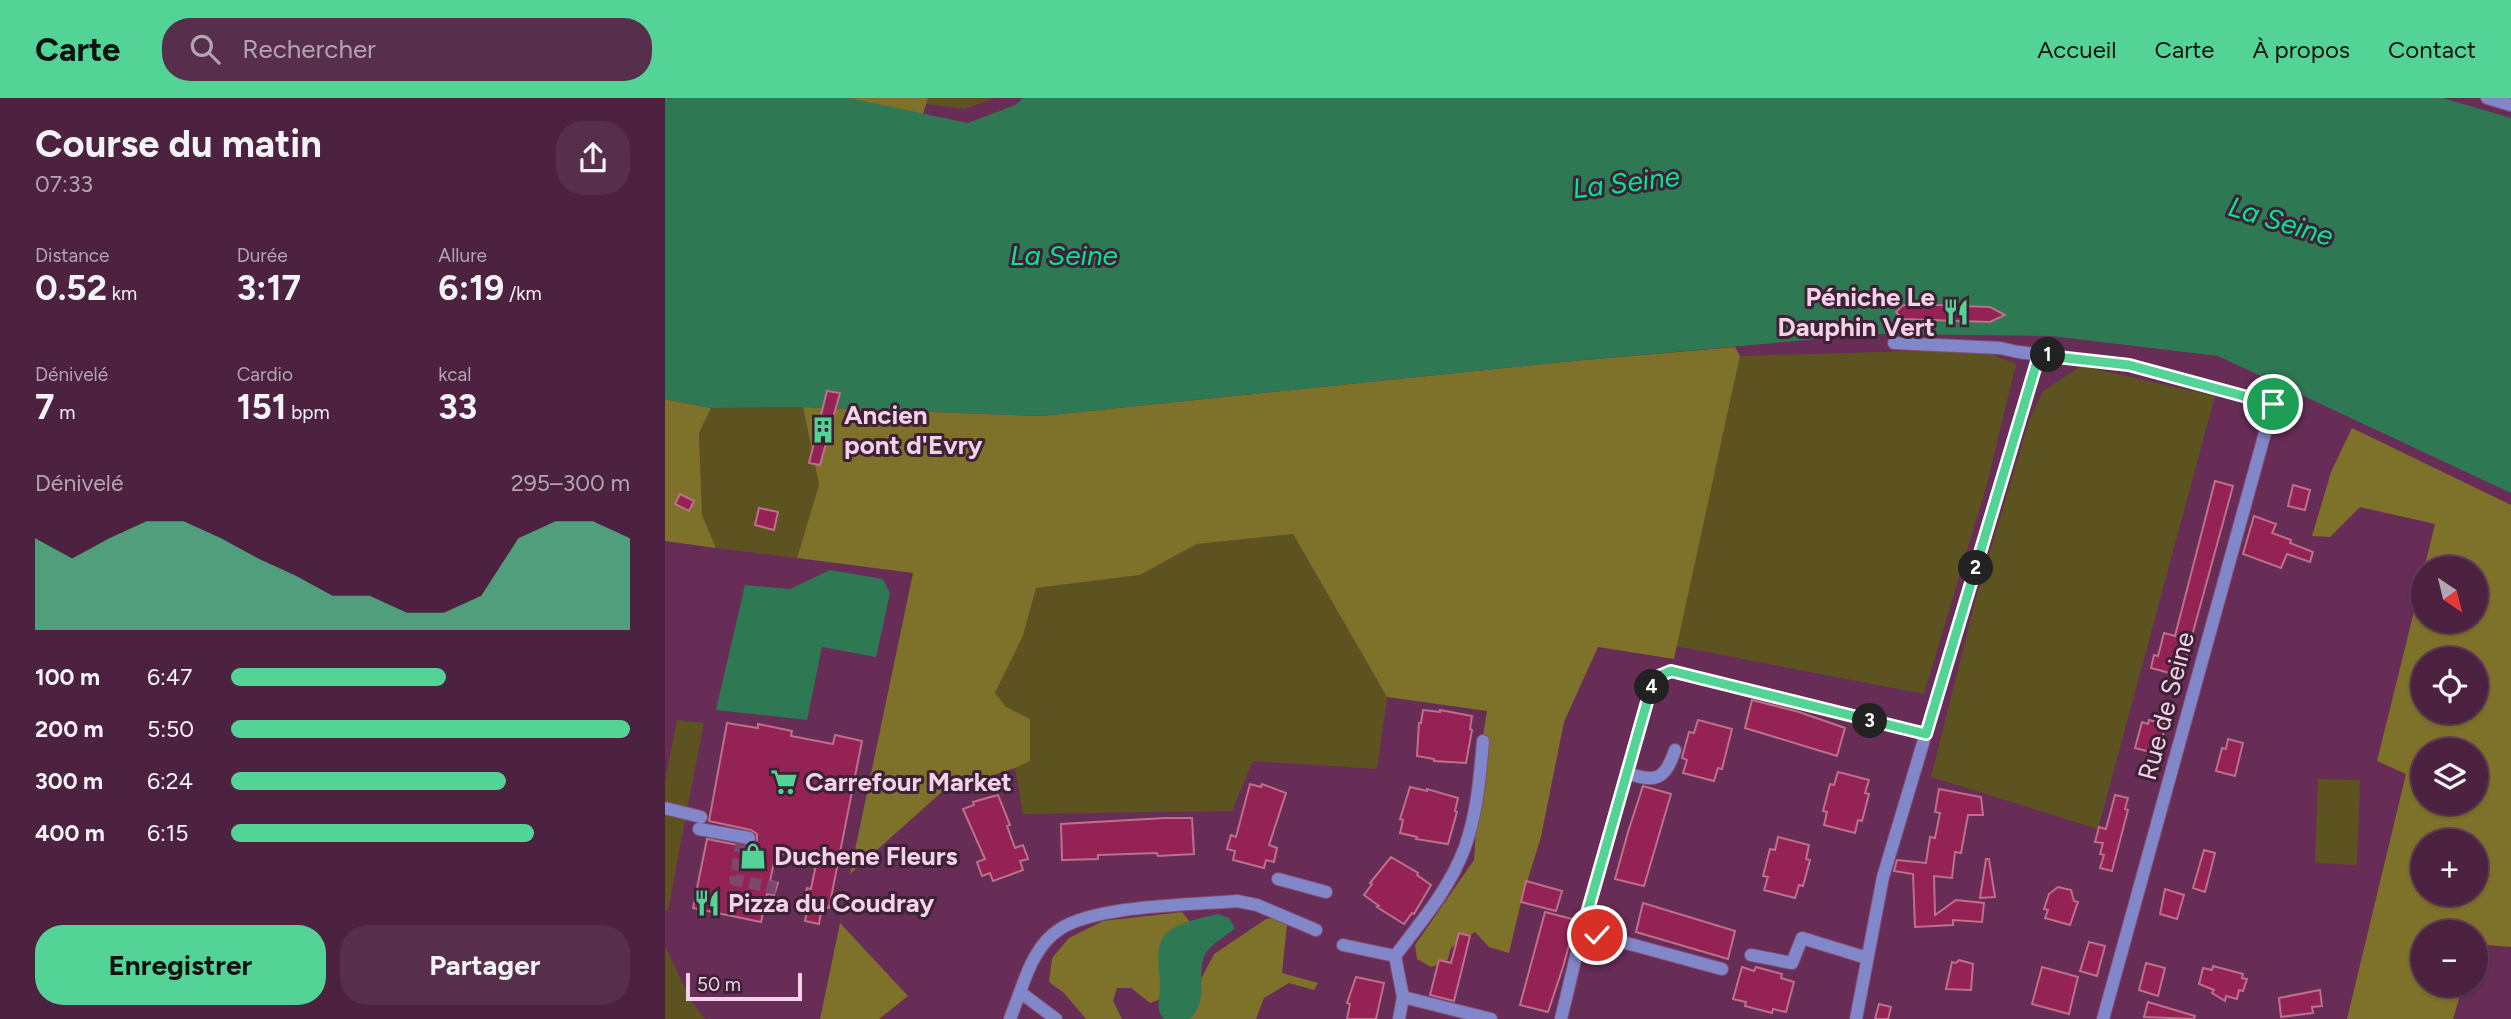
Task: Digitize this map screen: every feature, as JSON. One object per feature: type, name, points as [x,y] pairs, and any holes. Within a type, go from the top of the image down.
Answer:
[{"type":"street","points":[[2487,98],[2511,105]]},
{"type":"street","points":[[1856,1019],[1883,877],[2039,355],[2000,348],[1894,343]]},
{"type":"street","name":"Rue de Seine","points":[[2039,355],[2129,365],[2273,404],[2103,1019]]},
{"type":"street","points":[[1561,1019],[1582,931],[1651,688],[1659,676],[1671,671],[1926,734]]},
{"type":"street","points":[[1399,1019],[1403,997],[1395,956],[1435,904],[1465,848],[1478,795],[1483,741]]},
{"type":"street","points":[[1627,773],[1652,779],[1662,775],[1669,767],[1675,750]]},
{"type":"street","points":[[665,808],[745,839]]},
{"type":"street","points":[[1278,879],[1326,892]]},
{"type":"street","points":[[1010,1019],[1032,959],[1059,929],[1099,913],[1237,901],[1257,905],[1316,930]]},
{"type":"street","points":[[1582,931],[1722,969]]},
{"type":"street","points":[[1751,955],[1792,963],[1802,938],[1867,958]]},
{"type":"street","points":[[1343,945],[1395,956]]},
{"type":"street","points":[[1020,992],[1056,1019]]},
{"type":"street","points":[[1403,997],[1491,1019]]},
{"type":"shaded area","points":[[842,98],[928,98],[923,114]]},
{"type":"shaded area","points":[[928,98],[994,98],[965,109],[926,104]]},
{"type":"shaded area","points":[[1735,347],[1740,356],[1674,659],[1598,647],[1564,722],[1541,837],[1509,953],[1489,947],[1475,932],[1451,948],[1447,962],[1431,967],[1417,959],[1415,945],[1474,860],[1476,829],[1473,798],[1487,711],[1387,697],[1293,534],[1197,544],[1140,575],[1036,588],[1023,636],[995,693],[1006,707],[1030,719],[1030,761],[943,791],[850,874],[913,573],[797,558],[819,485],[803,407],[1041,416],[1562,362]]},
{"type":"shaded area","points":[[1978,349],[2016,364],[1987,484],[1924,694],[1676,646],[1740,356]]},
{"type":"shaded area","points":[[2081,366],[2215,396],[2098,829],[1931,777],[1976,598],[2030,418],[2043,391]]},
{"type":"shaded area","points":[[665,399],[711,408],[699,433],[702,515],[716,548],[665,541]]},
{"type":"shaded area","points":[[803,407],[819,486],[797,558],[716,548],[702,515],[699,433],[711,408]]},
{"type":"shaded area","points":[[2352,428],[2511,505],[2511,947],[2488,945],[2488,920],[2411,920],[2411,997],[2459,997],[2453,1019],[2347,1019],[2406,774],[2377,761],[2411,624],[2411,634],[2489,634],[2489,556],[2427,556],[2435,524],[2360,507],[2330,537],[2312,536],[2331,472]]},
{"type":"shaded area","points":[[1293,534],[1387,697],[1377,769],[1253,761],[1232,811],[1023,814],[1015,768],[1030,761],[1006,707],[995,694],[1023,636],[1036,588],[1140,575],[1197,544]]},
{"type":"shaded area","points":[[677,720],[704,723],[687,810],[665,806],[665,781]]},
{"type":"shaded area","points":[[2318,779],[2360,780],[2357,865],[2315,863]]},
{"type":"shaded area","points":[[665,810],[686,815],[668,911],[665,911]]},
{"type":"shaded area","points":[[1182,912],[1192,924],[1173,995],[1150,1003],[1131,988],[1117,988],[1113,1001],[1122,1019],[1086,1019],[1064,993],[1049,982],[1052,958],[1069,938],[1103,921]]},
{"type":"shaded area","points":[[1288,915],[1282,973],[1318,983],[1314,990],[1289,983],[1264,998],[1256,1019],[1186,1019],[1189,1002],[1214,954],[1266,919]]},
{"type":"shaded area","points":[[840,923],[908,996],[879,1019],[820,1019]]},
{"type":"shaded area","points":[[665,946],[691,1001],[705,1019],[665,1019]]},
{"type":"water","name":"La Seine","points":[[665,98],[848,98],[968,123],[1015,105],[1023,98],[2443,98],[2511,118],[2511,493],[2218,356],[2051,336],[1874,334],[1562,362],[1041,416],[803,407],[711,408],[665,399]]},
{"type":"water","points":[[830,570],[883,579],[890,593],[876,657],[822,647],[807,720],[716,710],[745,585],[790,589]]},
{"type":"water","points":[[1218,914],[1229,918],[1235,928],[1211,947],[1204,958],[1200,1003],[1196,1011],[1189,1019],[1164,1019],[1159,1004],[1158,953],[1162,940],[1167,933],[1182,924]]},
{"type":"building","points":[[1908,304],[1990,307],[2005,315],[1990,322],[1902,319],[1896,312]]},
{"type":"building","name":"Ancien pont d'Evry","points":[[827,391],[840,393],[820,465],[809,463]]},
{"type":"building","points":[[2215,481],[2233,486],[2181,676],[2151,668],[2154,655],[2158,656],[2164,633],[2175,636]]},
{"type":"building","points":[[2293,485],[2310,490],[2305,510],[2288,506]]},
{"type":"building","points":[[680,494],[694,501],[689,511],[675,504]]},
{"type":"building","points":[[759,508],[778,512],[774,530],[755,525]]},
{"type":"building","points":[[2254,516],[2276,524],[2272,533],[2313,552],[2310,562],[2287,554],[2281,568],[2243,554]]},
{"type":"building","points":[[1752,700],[1845,728],[1837,756],[1745,728]]},
{"type":"building","points":[[1423,710],[1472,716],[1466,763],[1434,761],[1417,756],[1419,723]]},
{"type":"building","points":[[1698,720],[1732,729],[1722,769],[1718,768],[1714,781],[1683,773],[1687,760],[1682,758],[1689,732],[1694,733]]},
{"type":"building","points":[[2149,720],[2166,724],[2158,754],[2135,748],[2142,722],[2148,724]]},
{"type":"building","name":"Carrefour Market","points":[[727,723],[758,728],[758,724],[792,731],[791,736],[833,744],[835,735],[862,741],[829,908],[822,907],[819,924],[805,921],[809,903],[804,902],[807,888],[811,889],[817,859],[776,853],[770,881],[778,883],[774,895],[767,894],[761,922],[693,908],[707,839],[748,847],[757,840],[757,834],[751,830],[709,821]]},
{"type":"building","points":[[2228,739],[2243,743],[2235,776],[2216,771],[2222,748],[2226,749]]},
{"type":"building","points":[[1838,772],[1869,780],[1865,793],[1869,794],[1862,821],[1858,820],[1855,833],[1824,825],[1827,812],[1823,811],[1830,784],[1834,785]]},
{"type":"building","points":[[1250,784],[1261,787],[1262,784],[1286,793],[1269,845],[1277,848],[1274,862],[1266,860],[1264,868],[1233,860],[1235,851],[1227,849],[1231,835],[1236,837]]},
{"type":"building","points":[[1643,786],[1671,794],[1644,886],[1615,879]]},
{"type":"building","points":[[1410,787],[1458,798],[1448,844],[1416,839],[1417,837],[1400,833],[1403,820],[1400,819]]},
{"type":"building","points":[[1939,789],[1981,797],[1983,815],[1968,815],[1961,853],[1955,852],[1952,878],[1934,876],[1935,915],[1956,900],[1984,903],[1982,922],[1953,920],[1953,925],[1915,927],[1913,874],[1894,871],[1897,860],[1926,863],[1930,837],[1935,838],[1940,813],[1935,812]]},
{"type":"building","points":[[998,795],[1010,825],[1007,826],[1015,848],[1023,845],[1028,859],[1020,861],[1023,870],[993,881],[990,873],[982,876],[977,862],[985,859],[963,809],[974,805],[973,802]]},
{"type":"building","points":[[2115,795],[2128,798],[2125,809],[2128,810],[2112,871],[2100,868],[2104,855],[2100,854],[2103,843],[2095,842],[2099,827],[2106,829]]},
{"type":"building","points":[[1192,818],[1194,854],[1098,855],[1098,859],[1062,860],[1061,824]]},
{"type":"building","points":[[1778,837],[1809,845],[1806,859],[1810,860],[1803,886],[1799,885],[1795,898],[1764,890],[1768,877],[1763,876],[1770,849],[1775,850]]},
{"type":"building","points":[[2204,850],[2215,853],[2205,892],[2193,888]]},
{"type":"building","points":[[1391,857],[1418,873],[1417,875],[1431,885],[1414,914],[1412,913],[1404,924],[1364,895]]},
{"type":"building","points":[[1986,859],[1989,859],[1995,897],[1980,898]]},
{"type":"building","points":[[1526,881],[1562,891],[1556,911],[1521,902]]},
{"type":"building","points":[[2058,887],[2071,890],[2074,901],[2078,902],[2070,925],[2045,918],[2048,910],[2044,909],[2049,894]]},
{"type":"building","points":[[2165,889],[2184,895],[2177,919],[2160,914]]},
{"type":"building","points":[[1643,903],[1735,931],[1728,959],[1636,932]]},
{"type":"building","points":[[1545,912],[1576,920],[1548,1012],[1520,1005]]},
{"type":"building","points":[[1459,933],[1470,936],[1454,1001],[1430,995],[1439,960],[1451,963]]},
{"type":"building","points":[[2089,942],[2105,946],[2097,976],[2080,971]]},
{"type":"building","points":[[1959,960],[1973,964],[1971,990],[1946,989],[1952,962]]},
{"type":"building","points":[[2146,963],[2165,968],[2158,996],[2139,990]]},
{"type":"building","points":[[2213,966],[2243,974],[2242,978],[2247,979],[2243,991],[2239,990],[2237,999],[2226,996],[2225,1001],[2212,993],[2214,990],[2199,984],[2203,968],[2212,970]]},
{"type":"building","points":[[1742,967],[1754,971],[1756,967],[1782,974],[1781,978],[1794,982],[1786,1012],[1773,1009],[1772,1013],[1745,1006],[1746,1002],[1733,999]]},
{"type":"building","points":[[2042,967],[2078,977],[2069,1014],[2032,1004]]},
{"type":"building","points":[[1356,977],[1384,983],[1376,1019],[1347,1019],[1350,1004],[1347,1003]]},
{"type":"building","points":[[2320,990],[2322,1006],[2312,1007],[2313,1013],[2281,1017],[2279,998]]},
{"type":"building","points":[[2148,1002],[2195,1016],[2194,1019],[2144,1017]]},
{"type":"building","points":[[1879,1004],[1891,1007],[1888,1019],[1875,1019]]},
{"type":"tunnel","points":[[742,841],[735,880],[776,888]]},
{"type":"place","name":"Péniche Le Dauphin Vert","points":[[1956,312]]},
{"type":"place","name":"Ancien pont d'Evry","points":[[823,430]]},
{"type":"place","name":"Carrefour Market","points":[[784,782]]},
{"type":"place","name":"Duchene Fleurs","points":[[753,856]]},
{"type":"place","name":"Pizza du Coudray","points":[[707,903]]},
{"type":"route","points":[[1597,935],[1582,931],[1651,688],[1659,676],[1671,671],[1926,734],[2039,355],[2129,365],[2273,404]]}]
